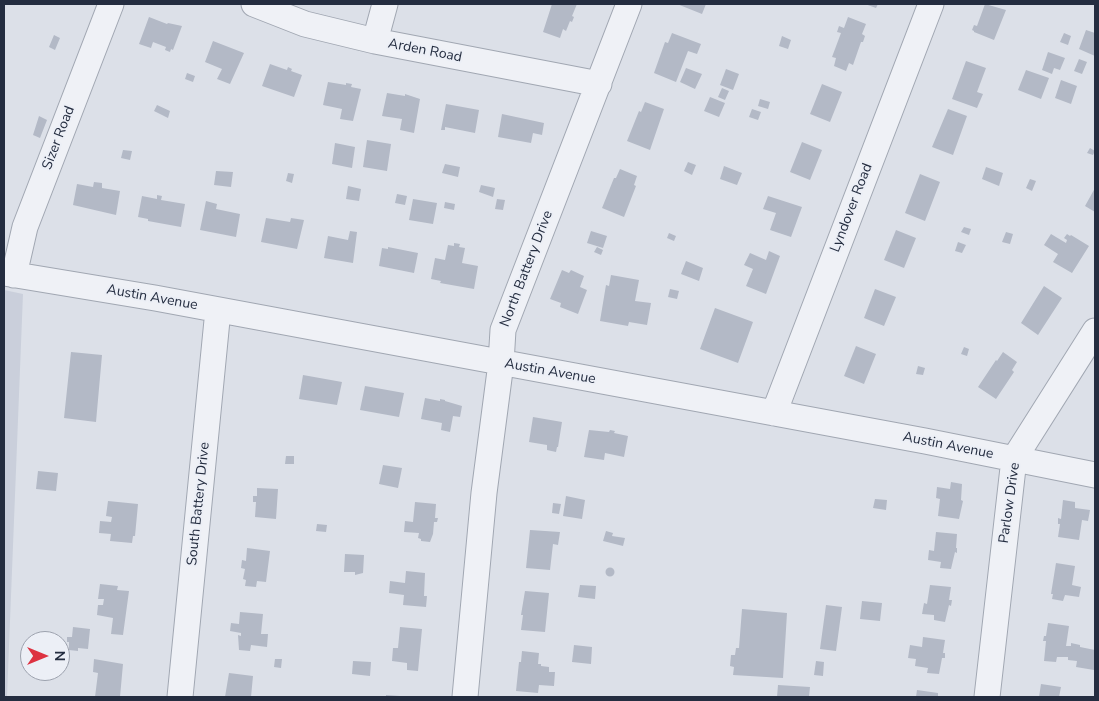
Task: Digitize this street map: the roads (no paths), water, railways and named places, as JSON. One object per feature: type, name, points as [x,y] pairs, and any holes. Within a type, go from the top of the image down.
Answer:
[{"type":"street","name":"Sizer Road","points":[[9,274],[25,227],[111,4]]},
{"type":"street","name":"Arden Road","points":[[254,4],[306,24],[375,41],[598,84]]},
{"type":"street","points":[[375,41],[385,4]]},
{"type":"street","name":"North Battery Drive","points":[[465,697],[484,493],[501,363],[503,330],[629,4]]},
{"type":"street","name":"Lyndover Road","points":[[774,413],[931,4]]},
{"type":"street","name":"Austin Avenue","points":[[9,274],[218,310],[774,413],[1095,475]]},
{"type":"street","name":"South Battery Drive","points":[[180,697],[218,310]]},
{"type":"street","name":"Parlow Drive","points":[[987,697],[1014,459],[1095,331]]}]
